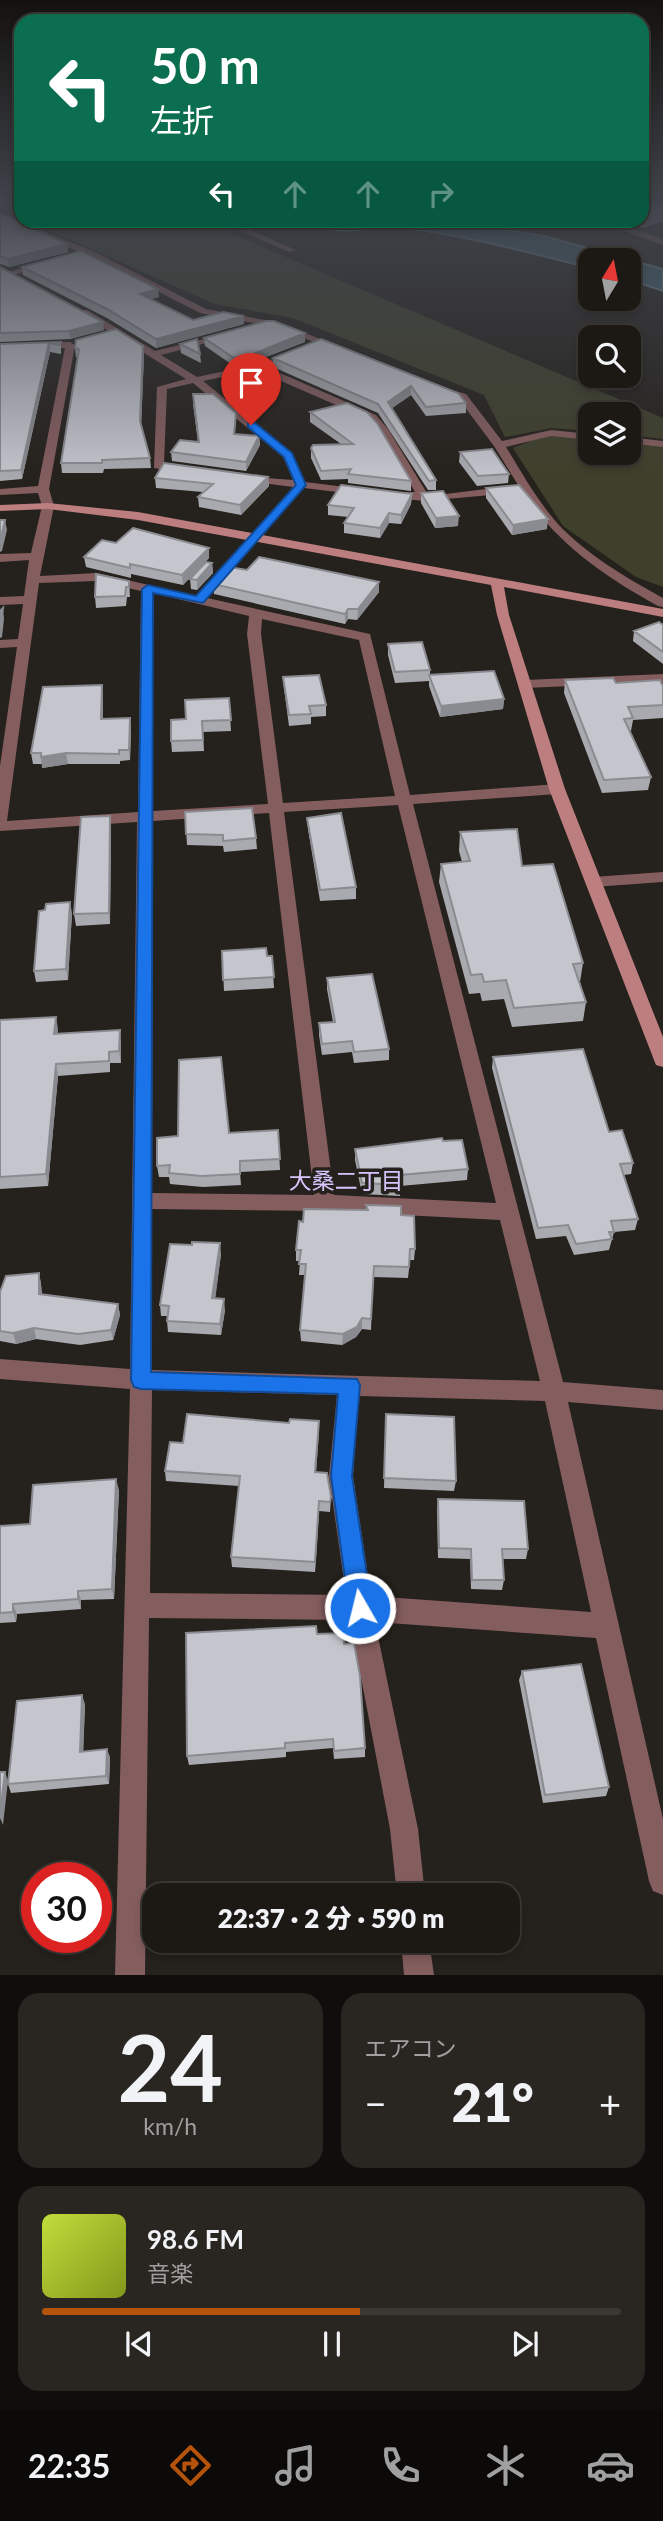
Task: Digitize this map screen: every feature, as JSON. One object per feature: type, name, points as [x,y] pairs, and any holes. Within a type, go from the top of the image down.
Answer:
[{"type":"street","points":[[172,295],[203,311],[268,323],[346,351]]},
{"type":"street","points":[[79,309],[195,380],[288,455],[301,485]]},
{"type":"street","points":[[155,354],[268,323]]},
{"type":"street","points":[[106,335],[118,332]]},
{"type":"street","points":[[8,336],[21,346]]},
{"type":"street","points":[[0,347],[70,345],[82,341]]},
{"type":"street","points":[[197,471],[159,466],[162,387],[257,367],[321,342]]},
{"type":"street","points":[[1,811],[5,762],[19,690],[36,556],[48,506],[43,489],[70,345]]},
{"type":"street","points":[[257,367],[372,417],[383,429],[424,498]]},
{"type":"street","points":[[436,386],[462,396],[499,445],[526,488],[567,540],[620,579],[663,603]]},
{"type":"street","points":[[499,445],[551,433],[578,436]]},
{"type":"street","points":[[641,441],[663,444]]},
{"type":"street","points":[[236,477],[424,498],[526,488]]},
{"type":"street","points":[[199,600],[256,539],[301,485]]},
{"type":"street","points":[[0,492],[43,489]]},
{"type":"street","points":[[0,508],[48,506],[138,516],[663,613]]},
{"type":"street","points":[[0,558],[36,556]]},
{"type":"street","points":[[33,580],[97,577],[365,637],[554,1391],[663,1881]]},
{"type":"street","points":[[497,584],[503,615],[557,789],[663,1060]]},
{"type":"street","points":[[130,1975],[141,1380],[148,589]]},
{"type":"street","points":[[0,601],[30,600]]},
{"type":"street","points":[[256,614],[254,634],[278,808],[324,1203]]},
{"type":"street","points":[[0,644],[25,643]]},
{"type":"street","points":[[525,684],[663,678]]},
{"type":"street","points":[[0,691],[19,690]]},
{"type":"street","points":[[0,826],[557,789]]},
{"type":"street","points":[[593,882],[663,877]]},
{"type":"street","points":[[142,1200],[324,1203],[508,1212]]},
{"type":"street","points":[[0,1369],[141,1380],[554,1391],[663,1400]]},
{"type":"street","points":[[349,1385],[341,1476],[360,1608],[404,1829],[410,1883]]},
{"type":"street","points":[[137,1605],[360,1608],[606,1626]]},
{"type":"street","points":[[416,1953],[419,1975]]},
{"type":"green space","points":[[195,295],[375,295],[578,382],[578,388],[593,388],[625,402],[578,402],[578,430],[552,428],[505,437],[484,395],[293,318],[215,304]]},
{"type":"green space","points":[[641,409],[663,418],[663,439],[641,436]]},
{"type":"green space","points":[[551,433],[578,436],[578,465],[641,465],[641,441],[663,444],[663,587],[636,577],[563,526],[513,448]]},
{"type":"building","points":[[0,295],[53,295],[103,322],[69,331],[0,333]]},
{"type":"building","points":[[79,295],[142,295],[193,320],[223,312],[244,316],[156,339]]},
{"type":"building","points":[[274,321],[305,333],[253,354],[234,358],[204,338]]},
{"type":"building","points":[[116,329],[143,346],[140,421],[150,458],[102,460],[102,463],[61,463],[79,349],[75,348],[76,340]]},
{"type":"building","points":[[197,339],[200,354],[180,344]]},
{"type":"building","points":[[321,339],[458,393],[466,403],[426,407],[411,386],[388,402],[436,480],[429,481],[378,404],[273,358]]},
{"type":"building","points":[[61,342],[60,345],[49,343],[21,470],[0,471],[0,344]]},
{"type":"building","points":[[193,394],[213,394],[236,413],[234,434],[259,436],[246,462],[171,452],[180,440],[199,442]]},
{"type":"building","points":[[347,403],[367,412],[377,423],[411,481],[348,474],[351,469],[321,471],[311,448],[313,445],[353,444],[310,412]]},
{"type":"building","points":[[492,449],[509,474],[478,476],[460,452]]},
{"type":"building","points":[[164,463],[268,477],[240,505],[198,497],[213,484],[155,478]]},
{"type":"building","points":[[341,485],[412,494],[401,515],[389,513],[380,528],[344,523],[354,508],[328,505]]},
{"type":"building","points":[[519,485],[548,519],[513,525],[486,488]]},
{"type":"building","points":[[443,491],[459,516],[436,518],[421,493]]},
{"type":"building","points":[[0,520],[5,520],[0,541]]},
{"type":"building","points":[[133,528],[209,548],[182,575],[130,564],[130,568],[84,557],[102,540],[116,543]]},
{"type":"building","points":[[259,557],[379,582],[358,609],[348,609],[345,614],[213,584],[229,567],[247,570]]},
{"type":"building","points":[[206,562],[212,563],[197,580],[190,579]]},
{"type":"building","points":[[96,574],[129,581],[125,596],[95,597]]},
{"type":"building","points":[[659,622],[663,625],[663,652],[634,631]]},
{"type":"building","points":[[422,642],[430,670],[395,672],[388,644]]},
{"type":"building","points":[[494,671],[504,699],[441,706],[429,675]]},
{"type":"building","points":[[319,675],[326,705],[309,706],[311,714],[289,715],[283,677]]},
{"type":"building","points":[[613,678],[616,683],[660,680],[663,686],[663,705],[628,707],[633,718],[624,719],[651,777],[604,780],[565,680]]},
{"type":"building","points":[[102,685],[101,719],[130,718],[129,750],[119,750],[119,754],[66,753],[41,757],[41,753],[31,753],[43,687]]},
{"type":"building","points":[[229,698],[231,720],[202,721],[203,740],[171,741],[171,720],[186,719],[185,700]]},
{"type":"building","points":[[252,808],[256,838],[223,841],[223,835],[186,834],[185,812]]},
{"type":"building","points":[[341,813],[356,887],[320,890],[307,818]]},
{"type":"building","points":[[110,816],[109,913],[74,914],[81,817]]},
{"type":"building","points":[[517,829],[522,866],[553,864],[583,963],[573,964],[586,1002],[514,1008],[506,980],[484,982],[482,974],[471,975],[441,864],[470,861],[460,832]]},
{"type":"building","points":[[70,902],[66,969],[34,971],[39,911],[45,910],[46,904]]},
{"type":"building","points":[[266,948],[267,956],[272,956],[274,977],[223,980],[222,951]]},
{"type":"building","points":[[372,974],[389,1049],[354,1052],[352,1041],[322,1044],[319,1023],[335,1022],[327,978]]},
{"type":"building","points":[[56,1017],[54,1034],[120,1030],[119,1051],[109,1052],[109,1061],[56,1064],[46,1174],[0,1177],[0,1020]]},
{"type":"building","points":[[583,1049],[609,1132],[622,1130],[633,1163],[620,1164],[638,1219],[611,1221],[614,1232],[609,1232],[612,1239],[576,1244],[568,1225],[538,1228],[493,1057]]},
{"type":"building","points":[[221,1057],[229,1133],[278,1130],[280,1159],[240,1161],[240,1174],[202,1176],[169,1173],[170,1165],[157,1166],[157,1138],[178,1136],[179,1060]]},
{"type":"building","points":[[442,1138],[443,1141],[462,1140],[468,1169],[400,1175],[400,1185],[362,1183],[355,1149]]},
{"type":"building","points":[[366,1205],[401,1206],[401,1215],[414,1216],[415,1249],[410,1249],[409,1267],[374,1266],[371,1319],[362,1318],[357,1327],[343,1334],[300,1330],[306,1264],[299,1264],[301,1250],[296,1250],[299,1221],[303,1222],[304,1209],[368,1210]]},
{"type":"building","points":[[192,1242],[220,1243],[212,1298],[224,1299],[220,1324],[167,1321],[169,1306],[160,1305],[170,1244],[192,1245]]},
{"type":"building","points":[[39,1273],[39,1294],[118,1304],[111,1330],[78,1334],[34,1328],[13,1333],[0,1331],[0,1292],[6,1276]]},
{"type":"building","points":[[187,1414],[289,1423],[290,1419],[319,1421],[315,1472],[327,1473],[331,1497],[330,1502],[319,1501],[315,1562],[231,1557],[240,1476],[165,1471],[170,1442],[183,1443]]},
{"type":"building","points":[[386,1414],[454,1417],[456,1481],[384,1478]]},
{"type":"building","points":[[116,1479],[112,1589],[78,1591],[78,1599],[13,1604],[13,1612],[0,1613],[0,1526],[30,1524],[33,1485]]},
{"type":"building","points":[[438,1499],[524,1501],[528,1549],[502,1549],[504,1580],[472,1580],[471,1549],[439,1548]]},
{"type":"building","points":[[316,1626],[317,1634],[343,1633],[344,1644],[354,1643],[360,1676],[365,1748],[334,1751],[333,1739],[285,1743],[285,1748],[187,1756],[186,1633]]},
{"type":"building","points":[[581,1664],[609,1787],[545,1795],[522,1671]]},
{"type":"building","points":[[82,1695],[80,1752],[107,1749],[106,1776],[8,1784],[17,1701]]},
{"type":"building","points":[[0,1772],[5,1772],[0,1814]]},
{"type":"district","name":"大桑二丁目","points":[[346,1180]]},
{"type":"route","points":[[251,425],[288,455],[301,485],[256,539],[199,600],[148,589],[141,1380],[349,1385],[341,1476],[360,1608]]}]
